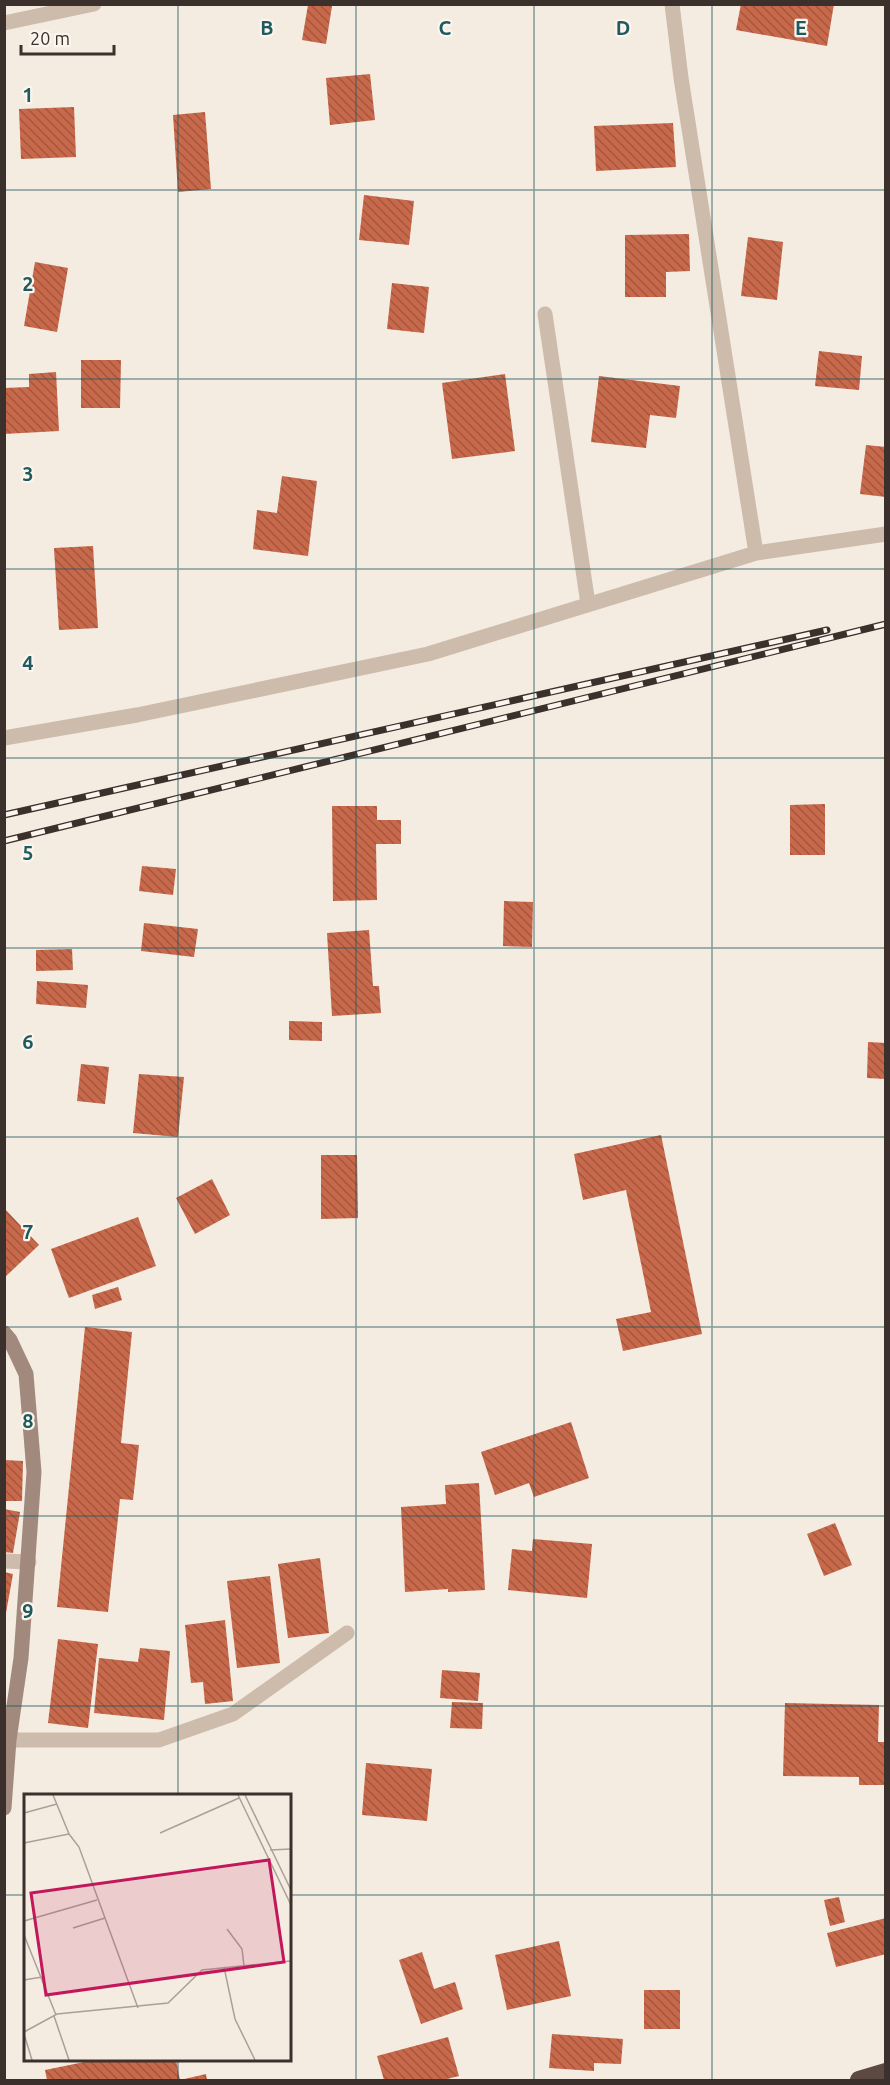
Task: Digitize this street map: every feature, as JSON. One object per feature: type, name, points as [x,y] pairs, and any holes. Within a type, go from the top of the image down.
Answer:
[{"type":"highway","points":[[859,2080],[885,2072]]},
{"type":"street","points":[[4,23],[94,4]]},
{"type":"street","points":[[672,4],[684,101],[756,553]]},
{"type":"street","points":[[545,314],[588,604]]},
{"type":"street","points":[[4,738],[137,715],[428,654],[756,553],[885,534]]},
{"type":"street","points":[[4,1333],[10,1340],[26,1374],[34,1472],[21,1658],[9,1740],[4,1808]]},
{"type":"street","points":[[4,1561],[29,1562]]},
{"type":"street","points":[[9,1740],[159,1740],[233,1714],[347,1633]]},
{"type":"building","points":[[741,4],[834,4],[827,46],[736,30]]},
{"type":"building","points":[[308,5],[332,6],[326,44],[302,40]]},
{"type":"building","points":[[370,74],[375,120],[330,125],[326,78]]},
{"type":"building","points":[[74,107],[76,157],[21,159],[19,109]]},
{"type":"building","points":[[205,112],[211,189],[178,192],[173,115]]},
{"type":"building","points":[[673,123],[676,167],[596,171],[594,126]]},
{"type":"building","points":[[364,195],[414,201],[409,245],[359,240]]},
{"type":"building","points":[[689,234],[690,271],[666,272],[666,297],[625,297],[625,235]]},
{"type":"building","points":[[748,237],[783,242],[777,300],[741,296]]},
{"type":"building","points":[[35,262],[68,268],[57,332],[24,326]]},
{"type":"building","points":[[392,283],[429,287],[424,333],[387,329]]},
{"type":"building","points":[[819,351],[862,356],[859,390],[815,386]]},
{"type":"building","points":[[81,360],[121,360],[120,408],[81,408]]},
{"type":"building","points":[[56,372],[59,431],[4,434],[4,388],[29,387],[29,374]]},
{"type":"building","points":[[505,374],[515,451],[452,459],[442,383]]},
{"type":"building","points":[[599,376],[680,386],[676,418],[650,415],[646,448],[591,442]]},
{"type":"building","points":[[866,445],[886,447],[886,497],[860,494]]},
{"type":"building","points":[[282,476],[317,481],[308,556],[253,549],[257,510],[277,513]]},
{"type":"building","points":[[93,546],[98,628],[59,630],[54,548]]},
{"type":"building","points":[[825,804],[825,855],[790,855],[790,805]]},
{"type":"building","points":[[332,806],[377,806],[377,820],[401,820],[401,844],[376,844],[377,900],[333,901]]},
{"type":"building","points":[[142,866],[176,869],[173,895],[139,891]]},
{"type":"building","points":[[504,901],[533,902],[532,947],[503,946]]},
{"type":"building","points":[[144,923],[198,929],[194,957],[141,951]]},
{"type":"building","points":[[369,930],[373,986],[379,986],[381,1013],[332,1016],[327,933]]},
{"type":"building","points":[[72,949],[73,970],[36,971],[36,950]]},
{"type":"building","points":[[37,981],[88,985],[86,1008],[36,1004]]},
{"type":"building","points":[[289,1021],[322,1022],[322,1041],[289,1040]]},
{"type":"building","points":[[868,1042],[886,1043],[886,1079],[867,1078]]},
{"type":"building","points":[[81,1064],[109,1067],[105,1104],[77,1101]]},
{"type":"building","points":[[139,1074],[184,1077],[178,1137],[133,1133]]},
{"type":"building","points":[[661,1135],[702,1334],[623,1351],[616,1319],[651,1312],[626,1190],[583,1200],[574,1154]]},
{"type":"building","points":[[321,1155],[357,1155],[358,1218],[321,1219]]},
{"type":"building","points":[[212,1179],[230,1215],[195,1234],[176,1198]]},
{"type":"building","points":[[4,1208],[39,1245],[4,1278]]},
{"type":"building","points":[[138,1217],[156,1266],[69,1298],[51,1249]]},
{"type":"building","points":[[118,1287],[122,1300],[95,1309],[92,1295]]},
{"type":"building","points":[[85,1327],[132,1332],[121,1443],[139,1445],[133,1500],[120,1499],[108,1612],[57,1607]]},
{"type":"building","points":[[571,1422],[589,1478],[534,1497],[529,1483],[495,1495],[481,1452]]},
{"type":"building","points":[[4,1460],[23,1461],[22,1501],[4,1501]]},
{"type":"building","points":[[479,1483],[485,1590],[448,1592],[448,1589],[405,1592],[401,1507],[446,1504],[445,1485]]},
{"type":"building","points":[[4,1509],[20,1512],[13,1553],[4,1552]]},
{"type":"building","points":[[835,1523],[852,1565],[824,1576],[807,1534]]},
{"type":"building","points":[[533,1539],[592,1544],[587,1598],[508,1590],[512,1549],[532,1551]]},
{"type":"building","points":[[320,1558],[329,1633],[288,1638],[278,1564]]},
{"type":"building","points":[[4,1572],[13,1574],[6,1613],[4,1612]]},
{"type":"building","points":[[270,1576],[280,1663],[237,1668],[227,1581]]},
{"type":"building","points":[[225,1620],[233,1701],[205,1704],[203,1682],[191,1683],[185,1625]]},
{"type":"building","points":[[58,1639],[98,1644],[88,1728],[48,1723]]},
{"type":"building","points":[[140,1648],[170,1651],[164,1720],[94,1713],[99,1658],[138,1662]]},
{"type":"building","points":[[442,1670],[480,1673],[478,1701],[440,1698]]},
{"type":"building","points":[[452,1702],[483,1703],[482,1729],[450,1728]]},
{"type":"building","points":[[785,1703],[879,1705],[878,1742],[886,1742],[886,1785],[859,1785],[859,1777],[783,1776]]},
{"type":"building","points":[[366,1763],[432,1769],[427,1821],[362,1815]]},
{"type":"building","points":[[839,1897],[845,1922],[830,1926],[824,1900]]},
{"type":"building","points":[[886,1918],[886,1954],[836,1967],[827,1933]]},
{"type":"building","points":[[559,1941],[571,1996],[507,2010],[495,1955]]},
{"type":"building","points":[[422,1952],[434,1989],[455,1982],[463,2009],[421,2024],[399,1960]]},
{"type":"building","points":[[644,1990],[680,1990],[680,2029],[644,2029]]},
{"type":"building","points":[[552,2034],[623,2039],[621,2064],[594,2063],[594,2071],[549,2068]]},
{"type":"building","points":[[448,2037],[459,2076],[443,2080],[384,2080],[377,2056]]},
{"type":"building","points":[[89,2061],[176,2061],[180,2080],[47,2080],[45,2070]]},
{"type":"building","points":[[206,2074],[207,2080],[180,2080]]},
{"type":"railway","points":[[4,841],[886,624]]},
{"type":"railway","points":[[4,815],[827,630]]}]
